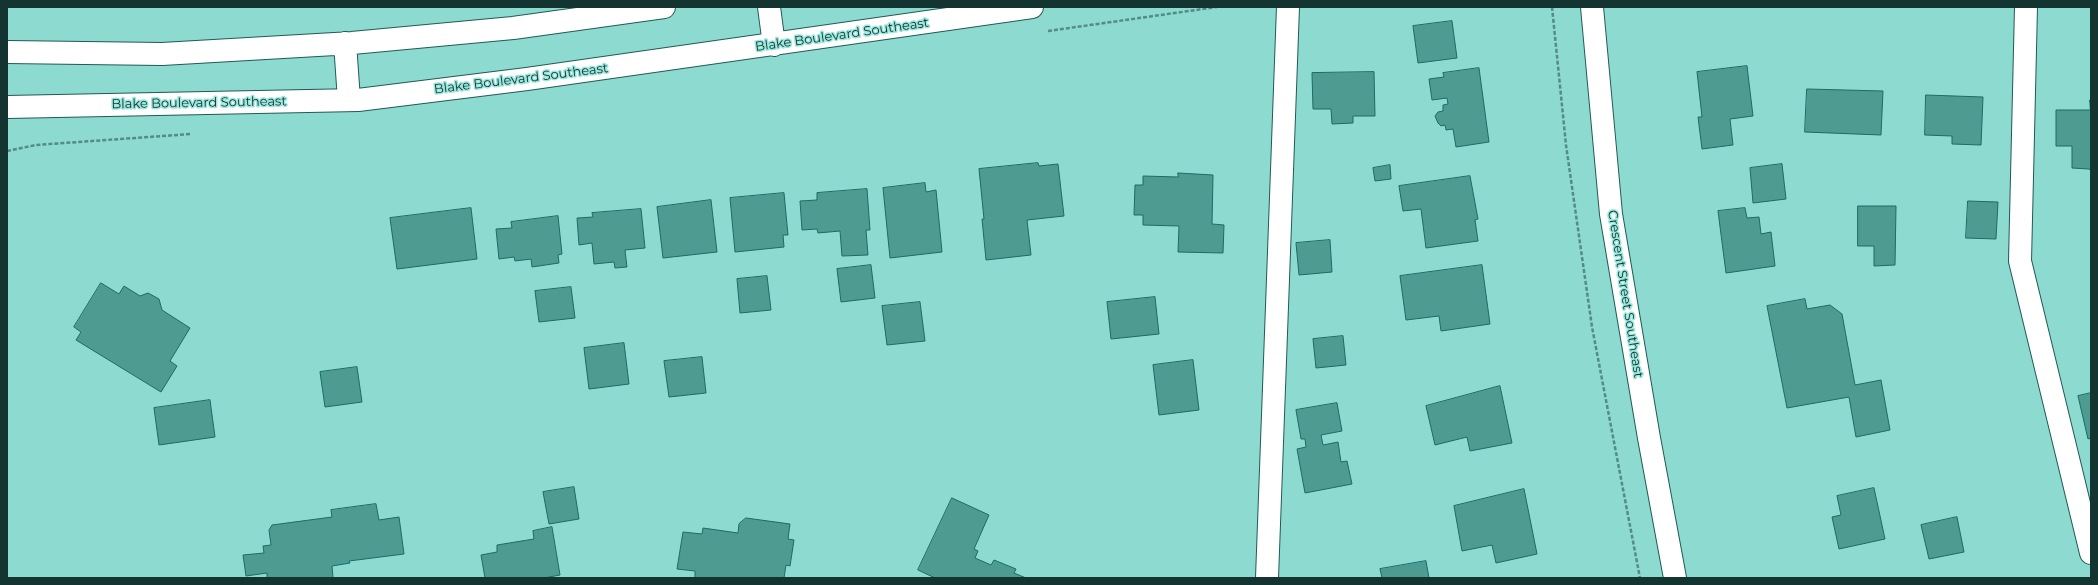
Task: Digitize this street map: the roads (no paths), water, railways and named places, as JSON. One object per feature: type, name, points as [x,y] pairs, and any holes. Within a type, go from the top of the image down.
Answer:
[{"type":"street","points":[[7,52],[162,54],[345,43],[513,28],[664,7]]},
{"type":"street","points":[[769,7],[774,45]]},
{"type":"street","name":"Blake Boulevard Southeast","points":[[7,107],[350,100],[527,79],[774,45],[1032,7]]},
{"type":"street","points":[[1267,578],[1288,7]]},
{"type":"street","name":"Crescent Street Southeast","points":[[1592,7],[1611,214],[1649,438],[1675,578]]},
{"type":"street","points":[[2026,7],[2020,261],[2091,553]]},
{"type":"street","points":[[345,43],[350,100]]}]
